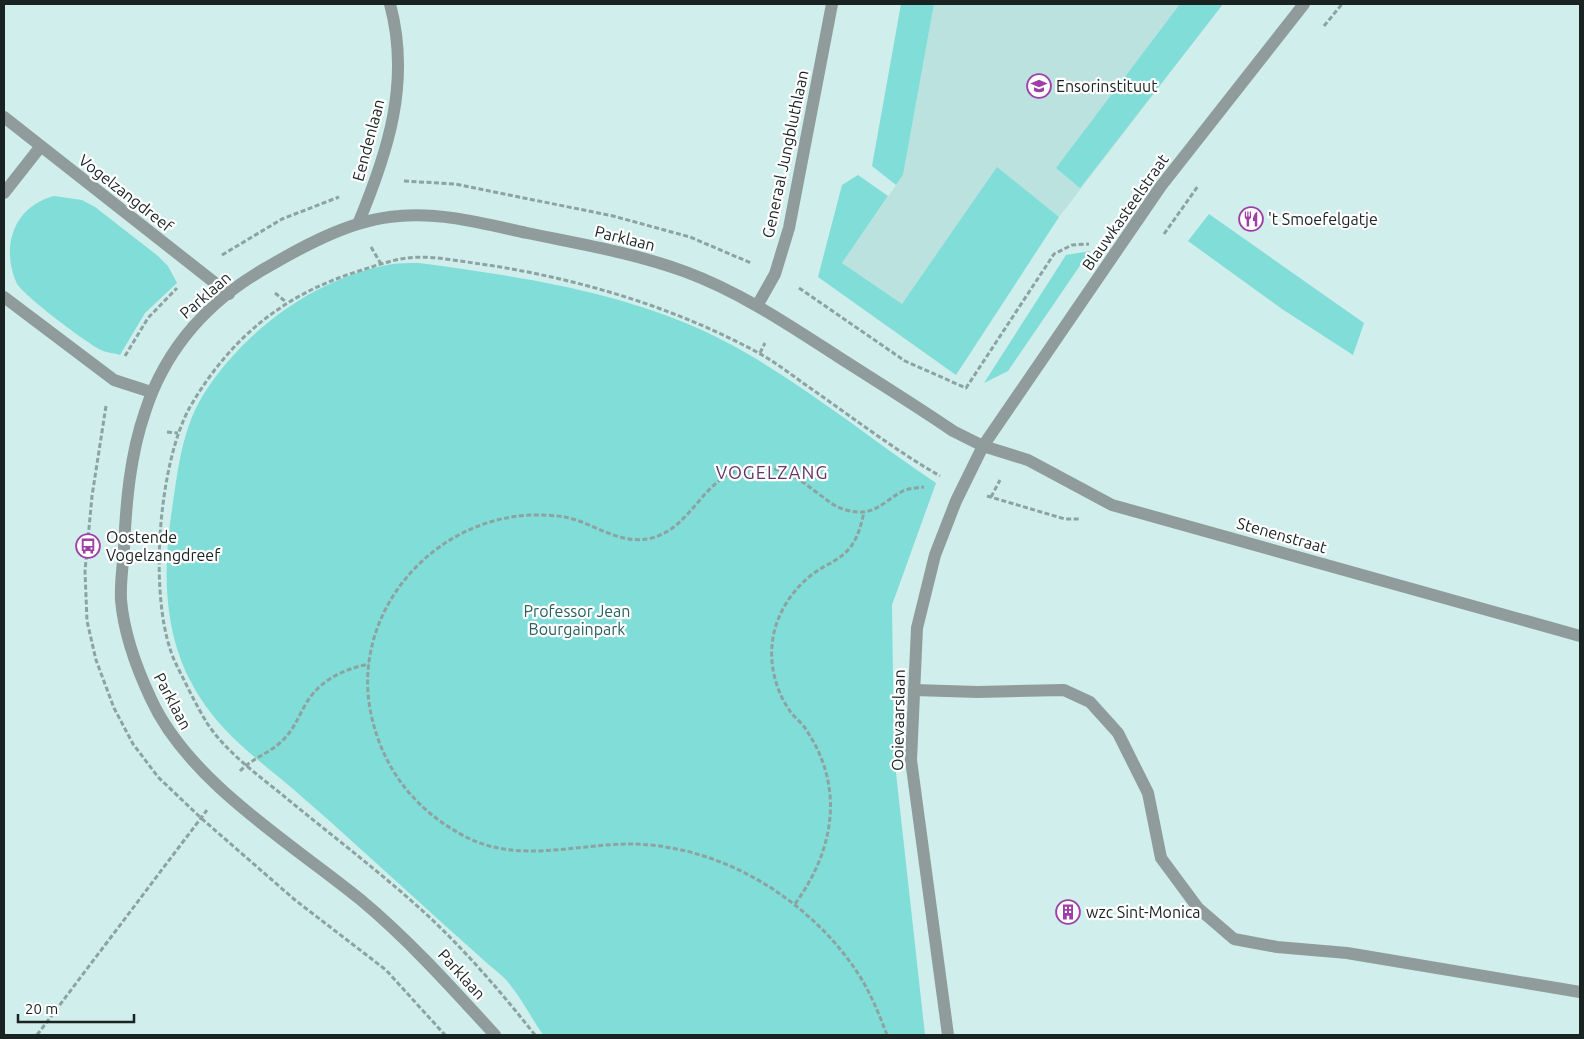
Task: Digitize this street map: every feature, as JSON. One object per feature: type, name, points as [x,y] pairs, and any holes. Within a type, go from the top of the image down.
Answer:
[{"type":"street","name":"Eendenlaan","points":[[358,224],[374,187],[396,111],[398,81],[396,26],[390,4]]},
{"type":"street","name":"Generaal Jungbluthlaan","points":[[757,306],[775,274],[789,228],[832,4]]},
{"type":"street","name":"Blauwkasteelstraat","points":[[983,446],[1162,186],[1304,4]]},
{"type":"street","name":"Vogelzangdreef","points":[[4,117],[229,294]]},
{"type":"street","points":[[4,193],[40,146]]},
{"type":"street","name":"Parklaan","points":[[495,1035],[418,950],[363,902],[224,791],[178,745],[153,703],[135,661],[126,630],[121,596],[126,504],[139,429],[151,392],[166,361],[189,329],[255,274],[298,250],[358,224],[396,216],[432,215],[607,249],[686,272],[757,306],[953,431],[983,446]]},
{"type":"street","points":[[4,297],[114,380],[151,392]]},
{"type":"street","name":"Stenenstraat","points":[[983,446],[1014,454],[1112,504],[1580,636]]},
{"type":"street","name":"Ooievaarslaan","points":[[948,1035],[911,760],[917,628],[934,555],[962,488],[983,446]]},
{"type":"street","points":[[914,690],[978,692],[1064,690],[1090,702],[1118,733],[1148,793],[1161,858],[1198,908],[1234,939],[1277,947],[1347,953],[1580,992]]},
{"type":"path","points":[[1318,34],[1342,4]]},
{"type":"path","points":[[229,250],[282,220],[327,200],[407,180],[455,184],[613,216],[690,237],[775,274],[796,286],[905,361],[966,388],[1054,254],[1072,245],[1098,243]]},
{"type":"path","points":[[1162,237],[1201,183]]},
{"type":"path","points":[[535,1035],[500,991],[425,913],[246,765],[209,726],[173,658],[162,611],[158,573],[162,512],[178,433],[186,414],[208,376],[243,336],[279,308],[332,279],[409,258],[436,258],[514,269],[607,292],[699,323],[760,353],[931,470],[962,488],[1065,519],[1096,519],[1112,504]]},
{"type":"path","points":[[114,380],[138,331],[148,318],[177,287],[199,271]]},
{"type":"path","points":[[991,497],[1014,454]]},
{"type":"path","points":[[887,1035],[876,1006],[854,968],[827,934],[795,904],[758,879],[717,861],[674,849],[630,844],[585,846],[541,852],[505,850],[471,839],[439,822],[412,798],[390,769],[379,744],[368,700],[369,664],[376,631],[390,599],[410,572],[435,549],[457,536],[496,520],[530,515],[564,517],[629,540],[654,537],[675,527],[693,510],[707,490],[723,477],[743,468],[764,467],[785,471],[805,483],[832,504],[847,511],[864,512],[880,508],[902,492],[924,487]]},
{"type":"path","points":[[795,904],[813,878],[827,841],[831,817],[830,793],[825,770],[816,747],[804,727],[789,710],[779,691],[773,669],[772,646],[776,624],[785,604],[804,582],[816,572],[833,563],[849,549],[859,532],[864,512]]},
{"type":"path","points":[[37,1035],[200,818],[246,765],[267,753],[290,732],[314,692],[326,681],[339,672],[369,664]]},
{"type":"shaded area","name":"Ensorinstituut","points":[[934,4],[1223,4],[1059,217],[997,168],[902,305],[842,263],[903,175]]},
{"type":"green space","points":[[901,4],[934,4],[903,175],[896,185],[872,166]]},
{"type":"green space","points":[[1180,4],[1223,4],[1080,188],[1056,168]]},
{"type":"green space","points":[[997,167],[1059,217],[956,375],[818,277],[842,185],[858,175],[888,196],[842,263],[902,304]]},
{"type":"green space","points":[[54,196],[82,200],[95,207],[158,256],[168,266],[177,283],[145,313],[120,355],[101,350],[82,338],[44,309],[17,284],[10,256],[14,230],[20,218],[29,209],[40,201]]},
{"type":"green space","points":[[1209,214],[1364,323],[1353,355],[1282,309],[1188,241]]},
{"type":"green space","points":[[1090,251],[1008,371],[984,383],[1066,255]]},
{"type":"green space","name":"Professor Jean Bourgainpark","points":[[419,263],[563,286],[634,304],[702,330],[763,363],[793,382],[936,483],[892,605],[894,755],[925,1035],[543,1035],[520,998],[503,977],[293,789],[250,753],[224,728],[201,699],[182,663],[175,642],[168,601],[167,580],[168,537],[179,466],[186,434],[198,404],[223,367],[242,346],[285,310],[334,282],[360,272],[391,264]]},
{"type":"place","name":"Ensorinstituut","points":[[1039,86]]},
{"type":"place","name":"'t Smoefelgatje","points":[[1251,219]]},
{"type":"place","name":"Oostende Vogelzangdreef","points":[[88,546]]},
{"type":"place","name":"wzc Sint-Monica","points":[[1068,912]]},
{"type":"district","name":"VOGELZANG","points":[[772,473]]}]
